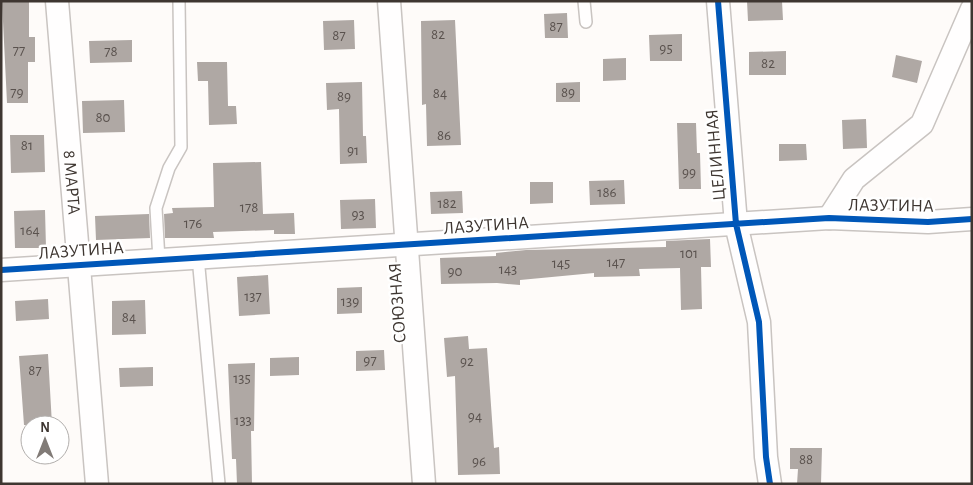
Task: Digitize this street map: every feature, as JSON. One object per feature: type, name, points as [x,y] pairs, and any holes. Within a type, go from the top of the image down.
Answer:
[{"type":"street","name":"8 МАРТА","points":[[57,1],[97,484]]},
{"type":"street","name":"СОЮЗНАЯ","points":[[389,1],[424,484]]},
{"type":"street","name":"ЦЕЛИННАЯ","points":[[718,1],[736,224],[759,322],[766,457],[770,484]]},
{"type":"street","points":[[829,218],[854,179],[922,124],[972,9]]},
{"type":"street","name":"ЛАЗУТИНА","points":[[1,270],[829,218],[928,222],[972,219]]},
{"type":"lane","points":[[159,260],[156,208],[169,168],[182,148],[179,1]]},
{"type":"lane","points":[[584,1],[586,22]]},
{"type":"lane","points":[[198,257],[219,484]]},
{"type":"building","points":[[2,1],[29,1],[29,37],[35,37],[35,62],[28,62],[28,103],[7,103]]},
{"type":"building","points":[[747,1],[782,1],[783,20],[748,21]]},
{"type":"building","points":[[567,13],[568,38],[545,38],[544,14]]},
{"type":"building","points":[[354,20],[355,49],[324,50],[323,21]]},
{"type":"building","points":[[455,20],[461,145],[427,146],[426,104],[422,105],[421,21]]},
{"type":"building","points":[[682,34],[682,61],[650,61],[649,35]]},
{"type":"building","points":[[132,40],[132,62],[90,63],[89,41]]},
{"type":"building","points":[[786,51],[786,75],[749,75],[749,52]]},
{"type":"building","points":[[896,55],[922,61],[917,83],[892,77]]},
{"type":"building","points":[[626,58],[626,80],[603,81],[603,59]]},
{"type":"building","points":[[197,62],[227,62],[228,106],[236,106],[237,124],[209,125],[208,81],[198,81]]},
{"type":"building","points":[[362,82],[363,136],[366,136],[367,163],[340,164],[339,109],[327,110],[326,83]]},
{"type":"building","points":[[580,82],[580,102],[556,102],[556,83]]},
{"type":"building","points":[[124,100],[125,132],[83,133],[82,101]]},
{"type":"building","points":[[866,119],[867,148],[843,149],[842,120]]},
{"type":"building","points":[[677,123],[696,123],[697,153],[700,153],[701,189],[679,189]]},
{"type":"building","points":[[10,135],[44,135],[45,172],[11,173]]},
{"type":"building","points":[[779,144],[806,144],[807,160],[779,161]]},
{"type":"building","points":[[261,162],[263,214],[294,213],[295,234],[274,234],[274,230],[213,232],[214,238],[165,238],[164,214],[173,213],[172,208],[214,207],[213,163]]},
{"type":"building","points":[[624,180],[625,204],[590,205],[589,181]]},
{"type":"building","points":[[530,182],[553,182],[553,203],[530,204]]},
{"type":"building","points":[[462,191],[463,213],[431,214],[430,192]]},
{"type":"building","points":[[375,199],[376,228],[341,229],[340,200]]},
{"type":"building","points":[[45,210],[46,248],[15,248],[14,211]]},
{"type":"building","points":[[149,214],[150,238],[96,240],[95,216]]},
{"type":"building","points":[[710,239],[711,267],[701,267],[702,309],[681,310],[680,268],[639,269],[640,276],[594,277],[594,273],[520,280],[520,285],[497,283],[441,284],[440,258],[496,256],[496,253],[526,250],[666,247],[666,241]]},
{"type":"building","points":[[268,275],[270,314],[239,316],[237,277]]},
{"type":"building","points":[[362,287],[362,313],[337,314],[337,288]]},
{"type":"building","points":[[48,299],[49,319],[16,321],[15,301]]},
{"type":"building","points":[[145,300],[146,334],[112,335],[112,301]]},
{"type":"building","points":[[468,336],[469,349],[487,348],[494,448],[499,447],[500,474],[458,475],[455,376],[447,377],[444,338]]},
{"type":"building","points":[[384,350],[385,370],[356,371],[356,351]]},
{"type":"building","points":[[48,354],[51,415],[23,415],[19,356]]},
{"type":"building","points":[[299,357],[299,375],[270,376],[270,358]]},
{"type":"building","points":[[255,363],[254,431],[251,431],[252,484],[237,484],[236,459],[232,459],[228,364]]},
{"type":"building","points":[[153,367],[153,386],[120,387],[119,368]]},
{"type":"building","points":[[790,448],[822,448],[821,484],[797,484],[798,469],[790,469]]},
{"type":"cycle path","points":[[718,1],[736,224],[759,322],[766,457],[770,484]]},
{"type":"cycle path","points":[[1,270],[829,218],[928,222],[972,219]]}]
